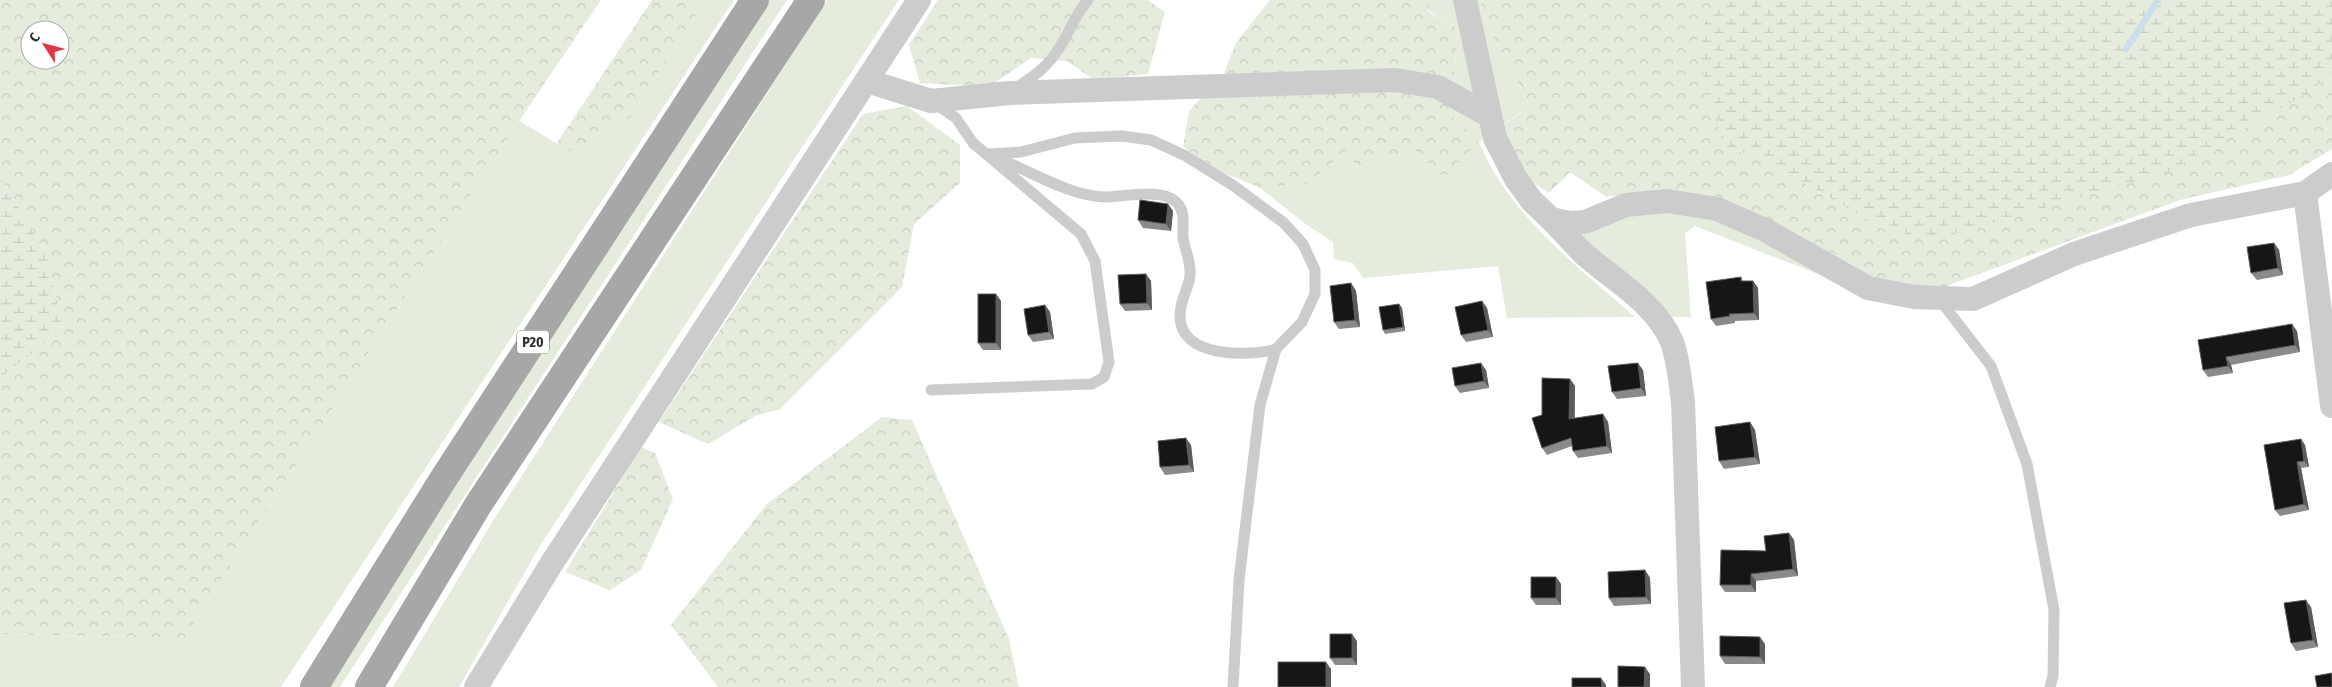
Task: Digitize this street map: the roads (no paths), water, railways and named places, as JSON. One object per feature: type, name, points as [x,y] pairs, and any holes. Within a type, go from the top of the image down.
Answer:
[{"type":"main road","name":"Р20","points":[[314,687],[448,473],[756,0]]},
{"type":"main road","points":[[369,687],[478,505],[811,0]]},
{"type":"street","points":[[476,687],[550,566],[919,0]]},
{"type":"street","points":[[1464,0],[1488,115],[1495,138],[1516,179],[1532,201],[1583,252],[1660,320],[1672,342],[1678,363],[1683,402],[1693,687]]},
{"type":"street","points":[[867,81],[931,100],[1010,93],[1395,80],[1438,87],[1488,115]]},
{"type":"street","points":[[1551,220],[1570,223],[1585,222],[1626,205],[1667,201],[1717,209],[1765,230],[1868,288],[1914,297],[1973,299],[2074,254],[2182,218],[2305,192],[2332,174]]},
{"type":"street","points":[[2305,192],[2332,406]]},
{"type":"lane","points":[[1010,93],[1038,73],[1056,54],[1088,0]]},
{"type":"lane","points":[[931,100],[956,118],[973,143],[1081,234],[1094,261],[1109,362],[1104,377],[1092,384],[931,390]]},
{"type":"lane","points":[[988,154],[1021,152],[1074,138],[1122,136],[1151,140],[1186,156],[1234,186],[1284,222],[1303,244],[1314,270],[1315,294],[1302,322],[1276,349],[1258,415],[1238,580],[1233,687]]},
{"type":"lane","points":[[988,154],[1077,192],[1104,197],[1134,193],[1168,198],[1178,204],[1182,214],[1183,238],[1189,256],[1190,276],[1179,316],[1184,332],[1196,344],[1209,350],[1259,354],[1276,349]]},
{"type":"lane","points":[[1938,298],[1991,366],[2027,464],[2054,610],[2053,676],[2050,687]]},
{"type":"waterway","points":[[2126,49],[2158,0]]}]
